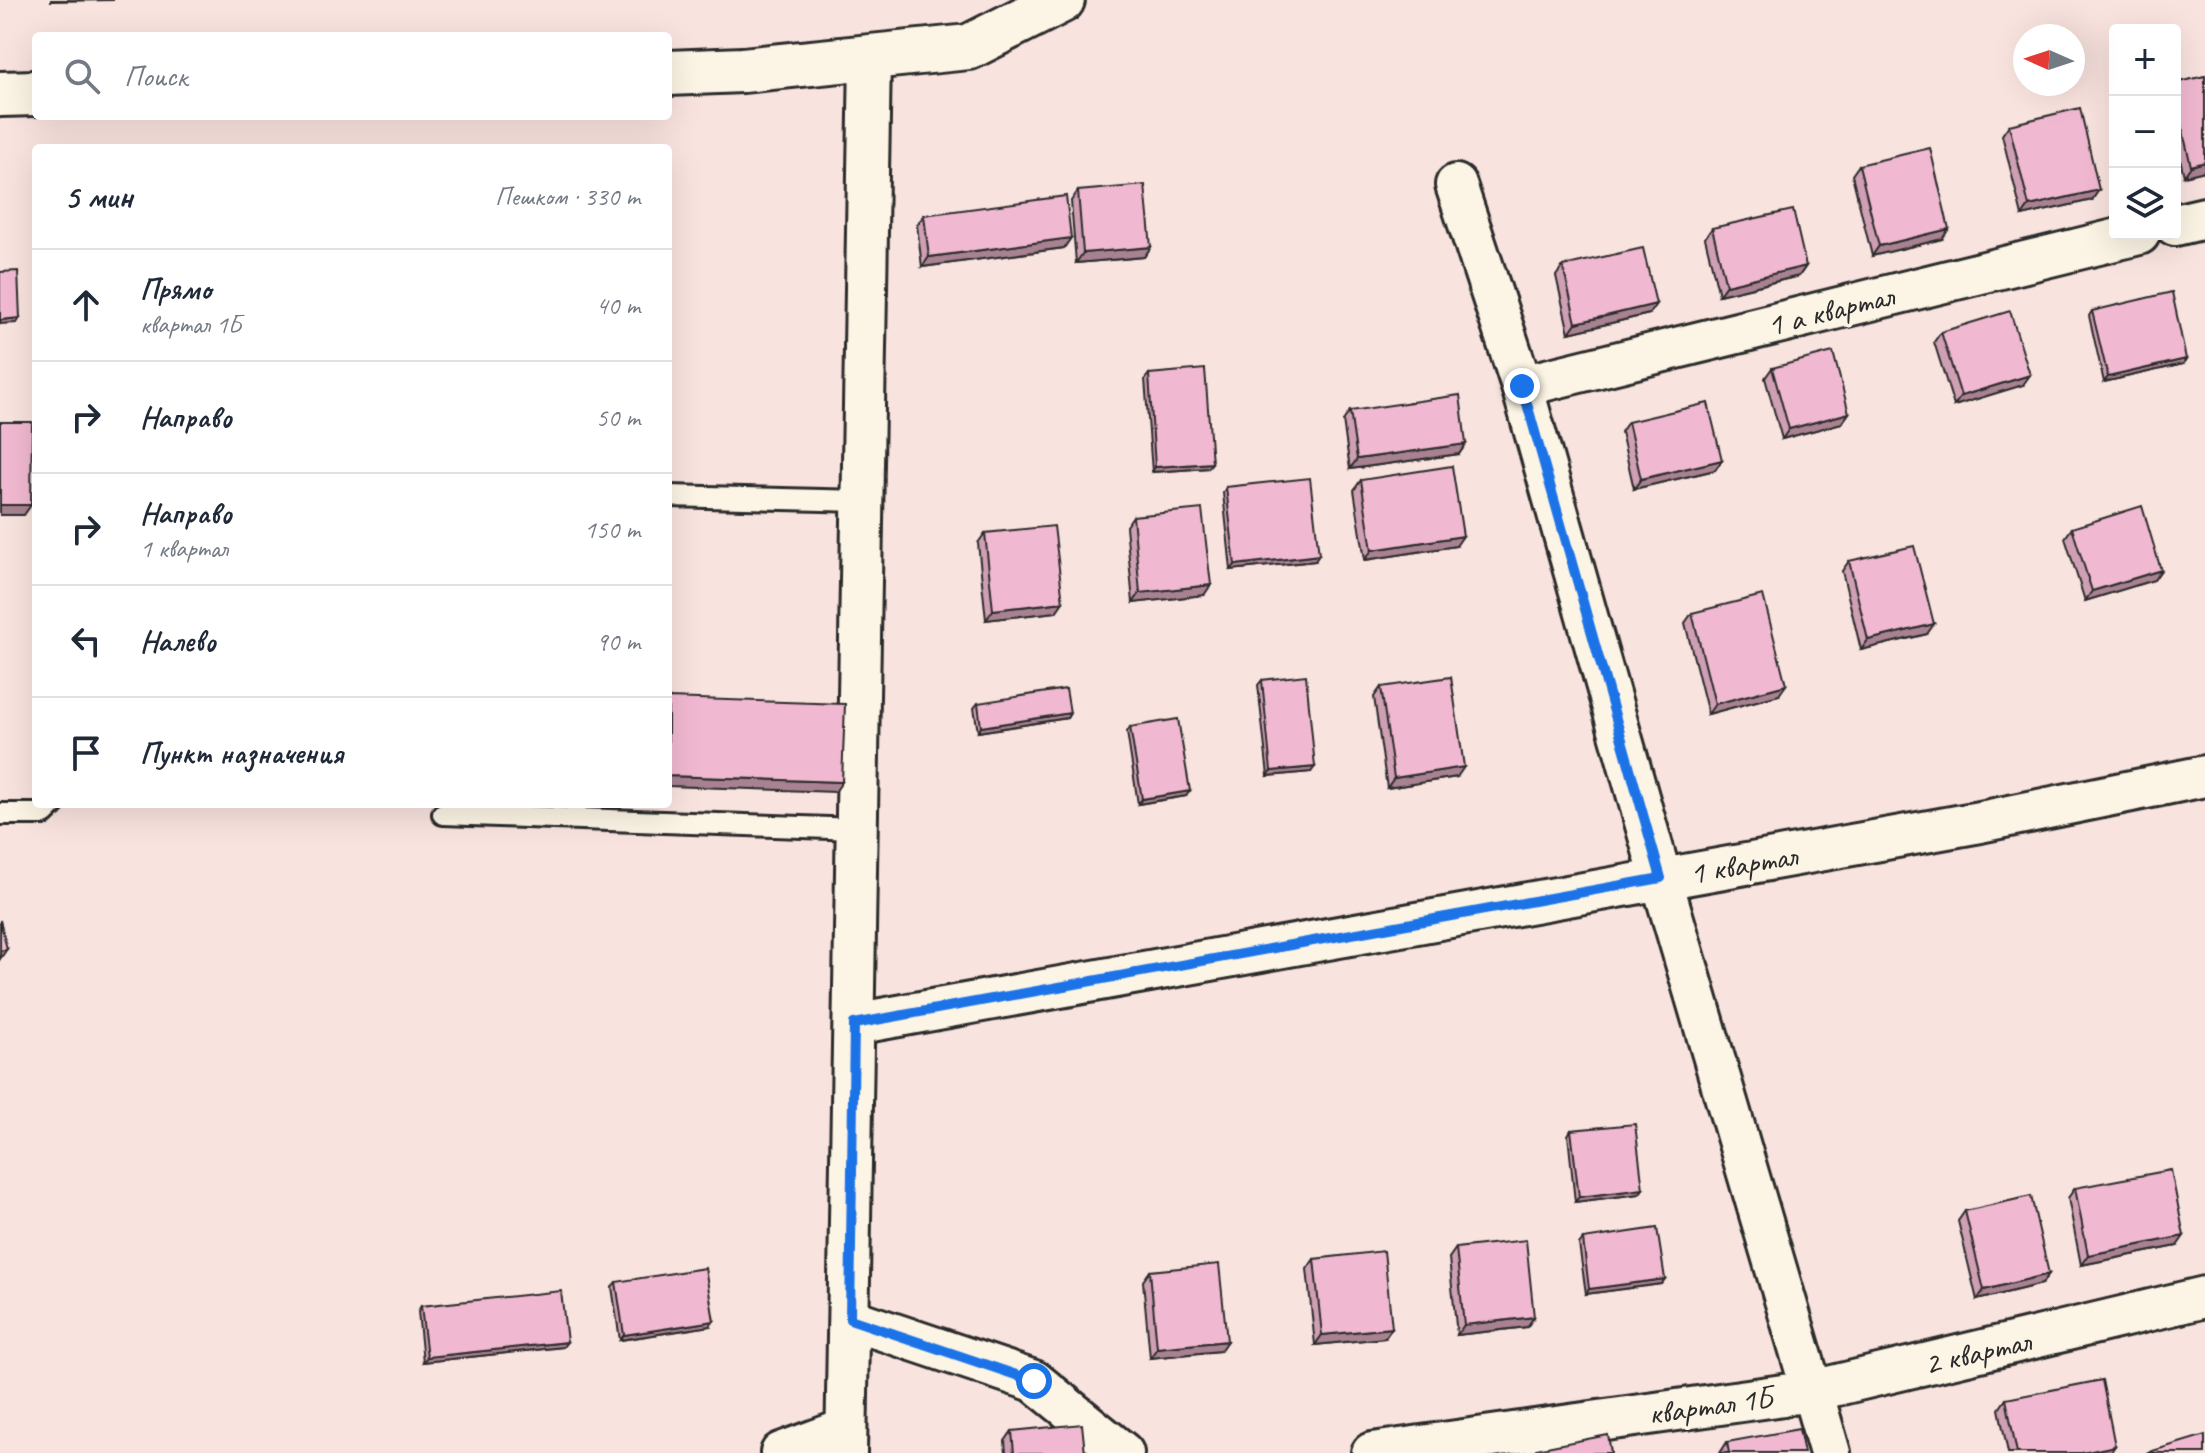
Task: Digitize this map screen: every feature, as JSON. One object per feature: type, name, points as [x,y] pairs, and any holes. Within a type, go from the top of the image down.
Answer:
[{"type":"street","points":[[672,73],[743,70],[969,47],[1062,0]]},
{"type":"street","points":[[781,1453],[846,1441],[870,57]]},
{"type":"street","points":[[0,94],[32,93]]},
{"type":"street","points":[[1456,185],[1522,386],[1661,878],[1830,1453]]},
{"type":"street","points":[[2181,224],[2205,218]]},
{"type":"street","name":"1 а квартал","points":[[1522,386],[2115,240]]},
{"type":"street","name":"1 квартал","points":[[854,1024],[1980,822],[2205,776]]},
{"type":"street","name":"2 квартал","points":[[1812,1391],[2205,1297]]},
{"type":"street","points":[[850,1319],[1034,1381],[1123,1453]]},
{"type":"street","name":"квартал 1Б","points":[[1372,1453],[1812,1391]]},
{"type":"lane","points":[[672,496],[862,501]]},
{"type":"lane","points":[[0,814],[44,814],[50,808]]},
{"type":"lane","points":[[443,814],[857,829]]},
{"type":"building","points":[[2205,76],[2205,162],[2191,166],[2181,124],[2181,82]]},
{"type":"building","points":[[2080,108],[2099,190],[2029,206],[2009,125]]},
{"type":"building","points":[[1930,148],[1949,229],[1879,246],[1859,165]]},
{"type":"building","points":[[1145,185],[1151,247],[1083,253],[1078,191]]},
{"type":"building","points":[[1066,196],[1071,238],[929,257],[924,215]]},
{"type":"building","points":[[1793,210],[1806,266],[1726,285],[1712,228]]},
{"type":"building","points":[[1643,248],[1656,304],[1576,323],[1563,266]]},
{"type":"building","points":[[18,271],[20,318],[0,320],[0,272]]},
{"type":"building","points":[[2172,292],[2186,359],[2108,377],[2092,311]]},
{"type":"building","points":[[2010,311],[2030,375],[1961,396],[1941,332]]},
{"type":"building","points":[[1833,352],[1849,413],[1789,429],[1772,368]]},
{"type":"building","points":[[1205,369],[1212,463],[1155,467],[1149,374]]},
{"type":"building","points":[[1460,395],[1466,444],[1357,459],[1350,411]]},
{"type":"building","points":[[1708,403],[1722,460],[1641,479],[1628,422]]},
{"type":"building","points":[[0,422],[32,422],[31,505],[0,505]]},
{"type":"building","points":[[1452,466],[1463,536],[1372,550],[1361,480]]},
{"type":"building","points":[[1310,478],[1319,555],[1235,565],[1226,487]]},
{"type":"building","points":[[2142,506],[2161,570],[2092,591],[2072,528]]},
{"type":"building","points":[[1202,509],[1211,585],[1140,593],[1133,516]]},
{"type":"building","points":[[1054,526],[1063,602],[993,610],[985,533]]},
{"type":"building","points":[[1914,546],[1934,624],[1868,640],[1849,561]]},
{"type":"building","points":[[1763,595],[1786,685],[1715,704],[1692,613]]},
{"type":"building","points":[[1306,675],[1315,767],[1271,771],[1262,680]]},
{"type":"building","points":[[1451,677],[1464,767],[1394,778],[1381,687]]},
{"type":"building","points":[[1066,689],[1070,713],[981,727],[978,703]]},
{"type":"building","points":[[672,698],[845,704],[842,782],[672,776]]},
{"type":"building","points":[[1178,719],[1190,791],[1142,799],[1130,727]]},
{"type":"building","points":[[0,920],[7,949],[0,951]]},
{"type":"building","points":[[1635,1124],[1643,1189],[1579,1197],[1571,1130]]},
{"type":"building","points":[[2171,1170],[2184,1236],[2088,1255],[2075,1188]]},
{"type":"building","points":[[2031,1196],[2049,1274],[1984,1290],[1965,1211]]},
{"type":"building","points":[[1657,1228],[1665,1279],[1589,1289],[1583,1239]]},
{"type":"building","points":[[1526,1240],[1534,1317],[1464,1325],[1456,1248]]},
{"type":"building","points":[[1384,1251],[1392,1328],[1322,1335],[1314,1259]]},
{"type":"building","points":[[1219,1264],[1227,1341],[1157,1348],[1150,1271]]},
{"type":"building","points":[[705,1268],[714,1321],[624,1335],[616,1282]]},
{"type":"building","points":[[561,1291],[567,1342],[427,1357],[421,1306]]},
{"type":"building","points":[[2102,1380],[2115,1446],[2082,1453],[2017,1453],[2006,1399]]},
{"type":"building","points":[[1082,1424],[1085,1453],[1014,1453],[1012,1431]]},
{"type":"building","points":[[1799,1429],[1804,1453],[1729,1453],[1727,1442]]},
{"type":"building","points":[[1608,1435],[1611,1453],[1536,1453],[1536,1449]]},
{"type":"building","points":[[2205,1435],[2205,1453],[2146,1453]]},
{"type":"route","points":[[1034,1381],[850,1319],[854,1024],[1661,878],[1522,386]]}]
